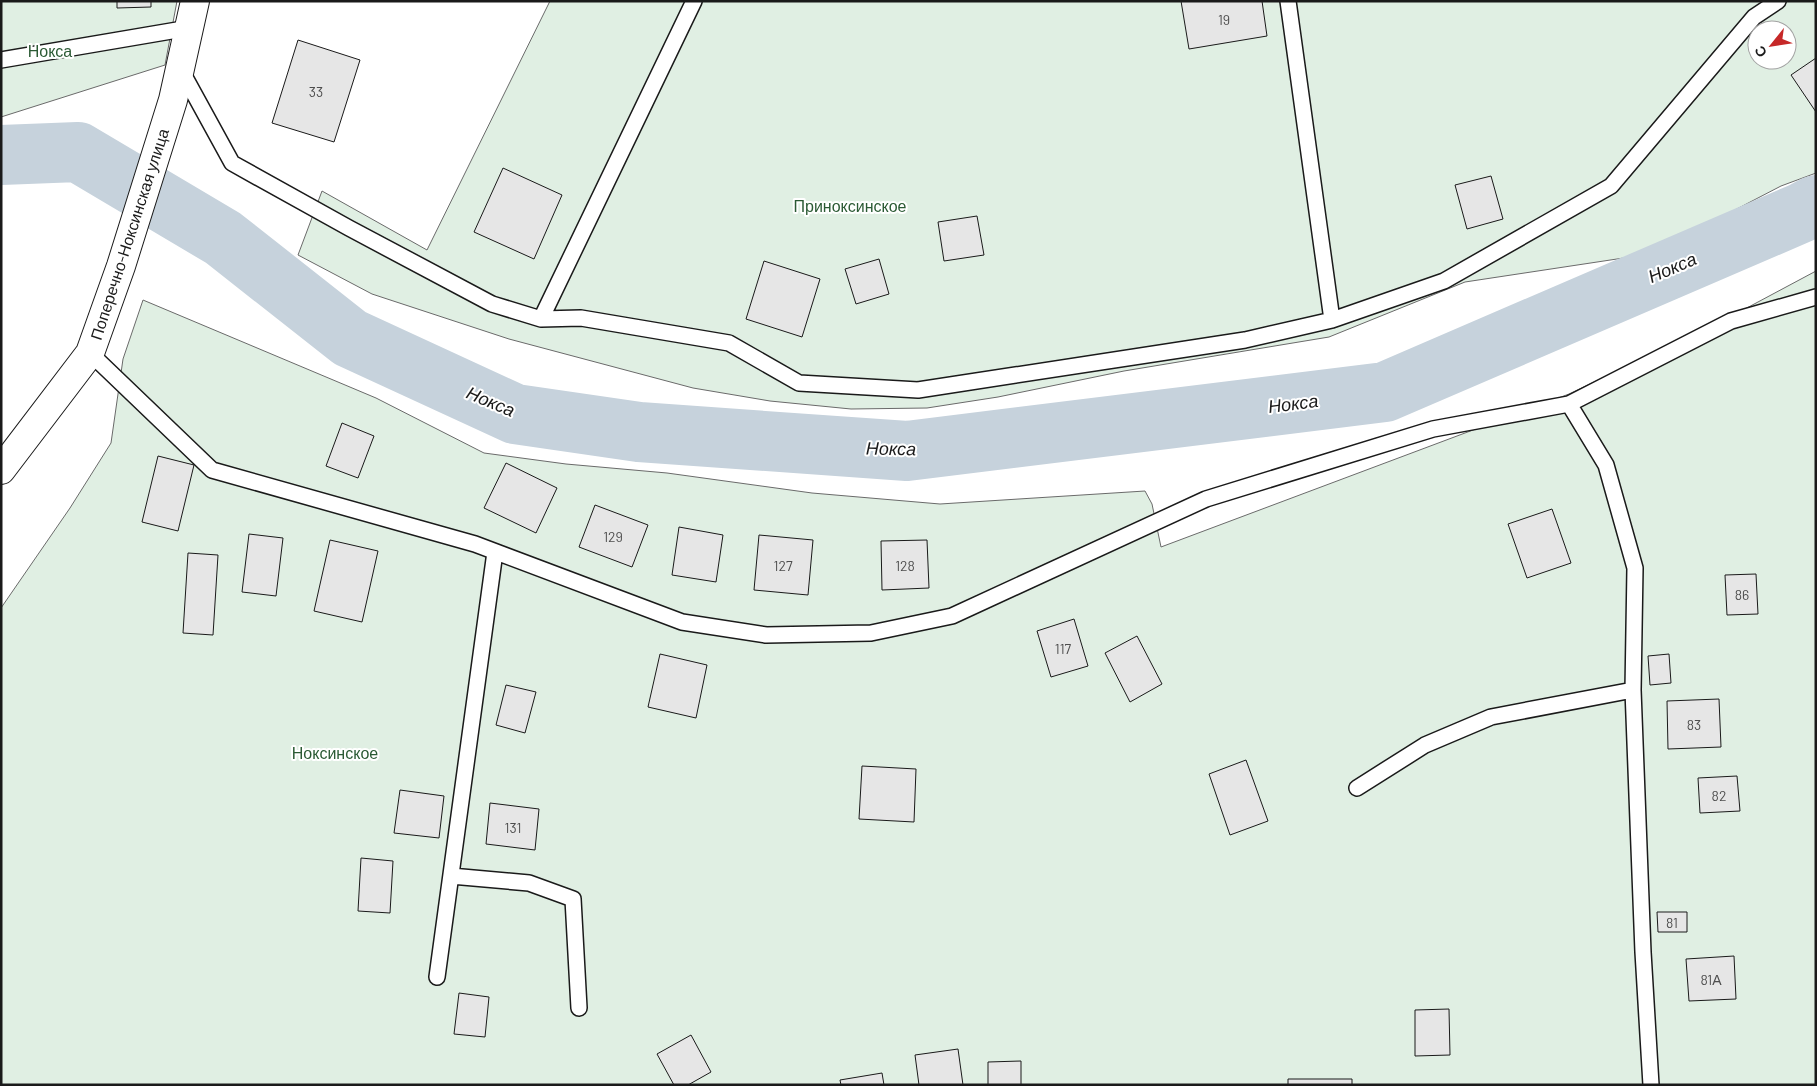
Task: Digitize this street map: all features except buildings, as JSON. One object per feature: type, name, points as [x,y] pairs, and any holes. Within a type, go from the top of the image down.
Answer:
[{"type":"street","name":"Поперечно-Ноксинская улица","points":[[1,470],[90,352],[121,266],[173,100],[196,1]]},
{"type":"lane","points":[[541,319],[694,1]]},
{"type":"lane","points":[[1288,1],[1332,320]]},
{"type":"lane","points":[[180,68],[232,163],[492,304],[541,319],[581,318],[729,343],[799,383],[918,390],[1245,340],[1332,320],[1444,281],[1611,186],[1754,17],[1778,1]]},
{"type":"lane","points":[[1,60],[189,28]]},
{"type":"lane","points":[[90,352],[212,470],[475,544],[682,622],[766,635],[871,633],[952,616],[1206,499],[1433,429],[1569,404],[1731,321],[1816,297]]},
{"type":"lane","points":[[1569,404],[1606,465],[1635,568],[1633,690],[1643,952],[1651,1085]]},
{"type":"lane","points":[[437,977],[495,552]]},
{"type":"lane","points":[[1357,788],[1425,745],[1491,717],[1633,690]]},
{"type":"lane","points":[[451,876],[529,884],[573,899],[580,1008]]},
{"type":"green space","name":"Нокса","points":[[1,1],[177,1],[165,65],[1,117]]},
{"type":"green space","name":"Приноксинское","points":[[550,1],[1816,1],[1816,173],[1781,186],[1650,254],[1465,282],[1329,337],[1124,371],[998,397],[927,408],[851,409],[770,401],[693,388],[509,339],[372,294],[298,255],[322,191],[427,250]]},
{"type":"green space","name":"Ноксинское","points":[[1816,271],[1816,1085],[1,1085],[1,608],[70,508],[111,443],[123,359],[143,300],[376,398],[484,453],[566,464],[667,473],[812,493],[940,504],[1145,491],[1152,504],[1161,547],[1569,394],[1728,318]]},
{"type":"waterway","name":"Нокса","points":[[1,155],[78,152],[223,238],[350,338],[515,414],[639,432],[907,451],[1385,392],[1816,205]]}]
